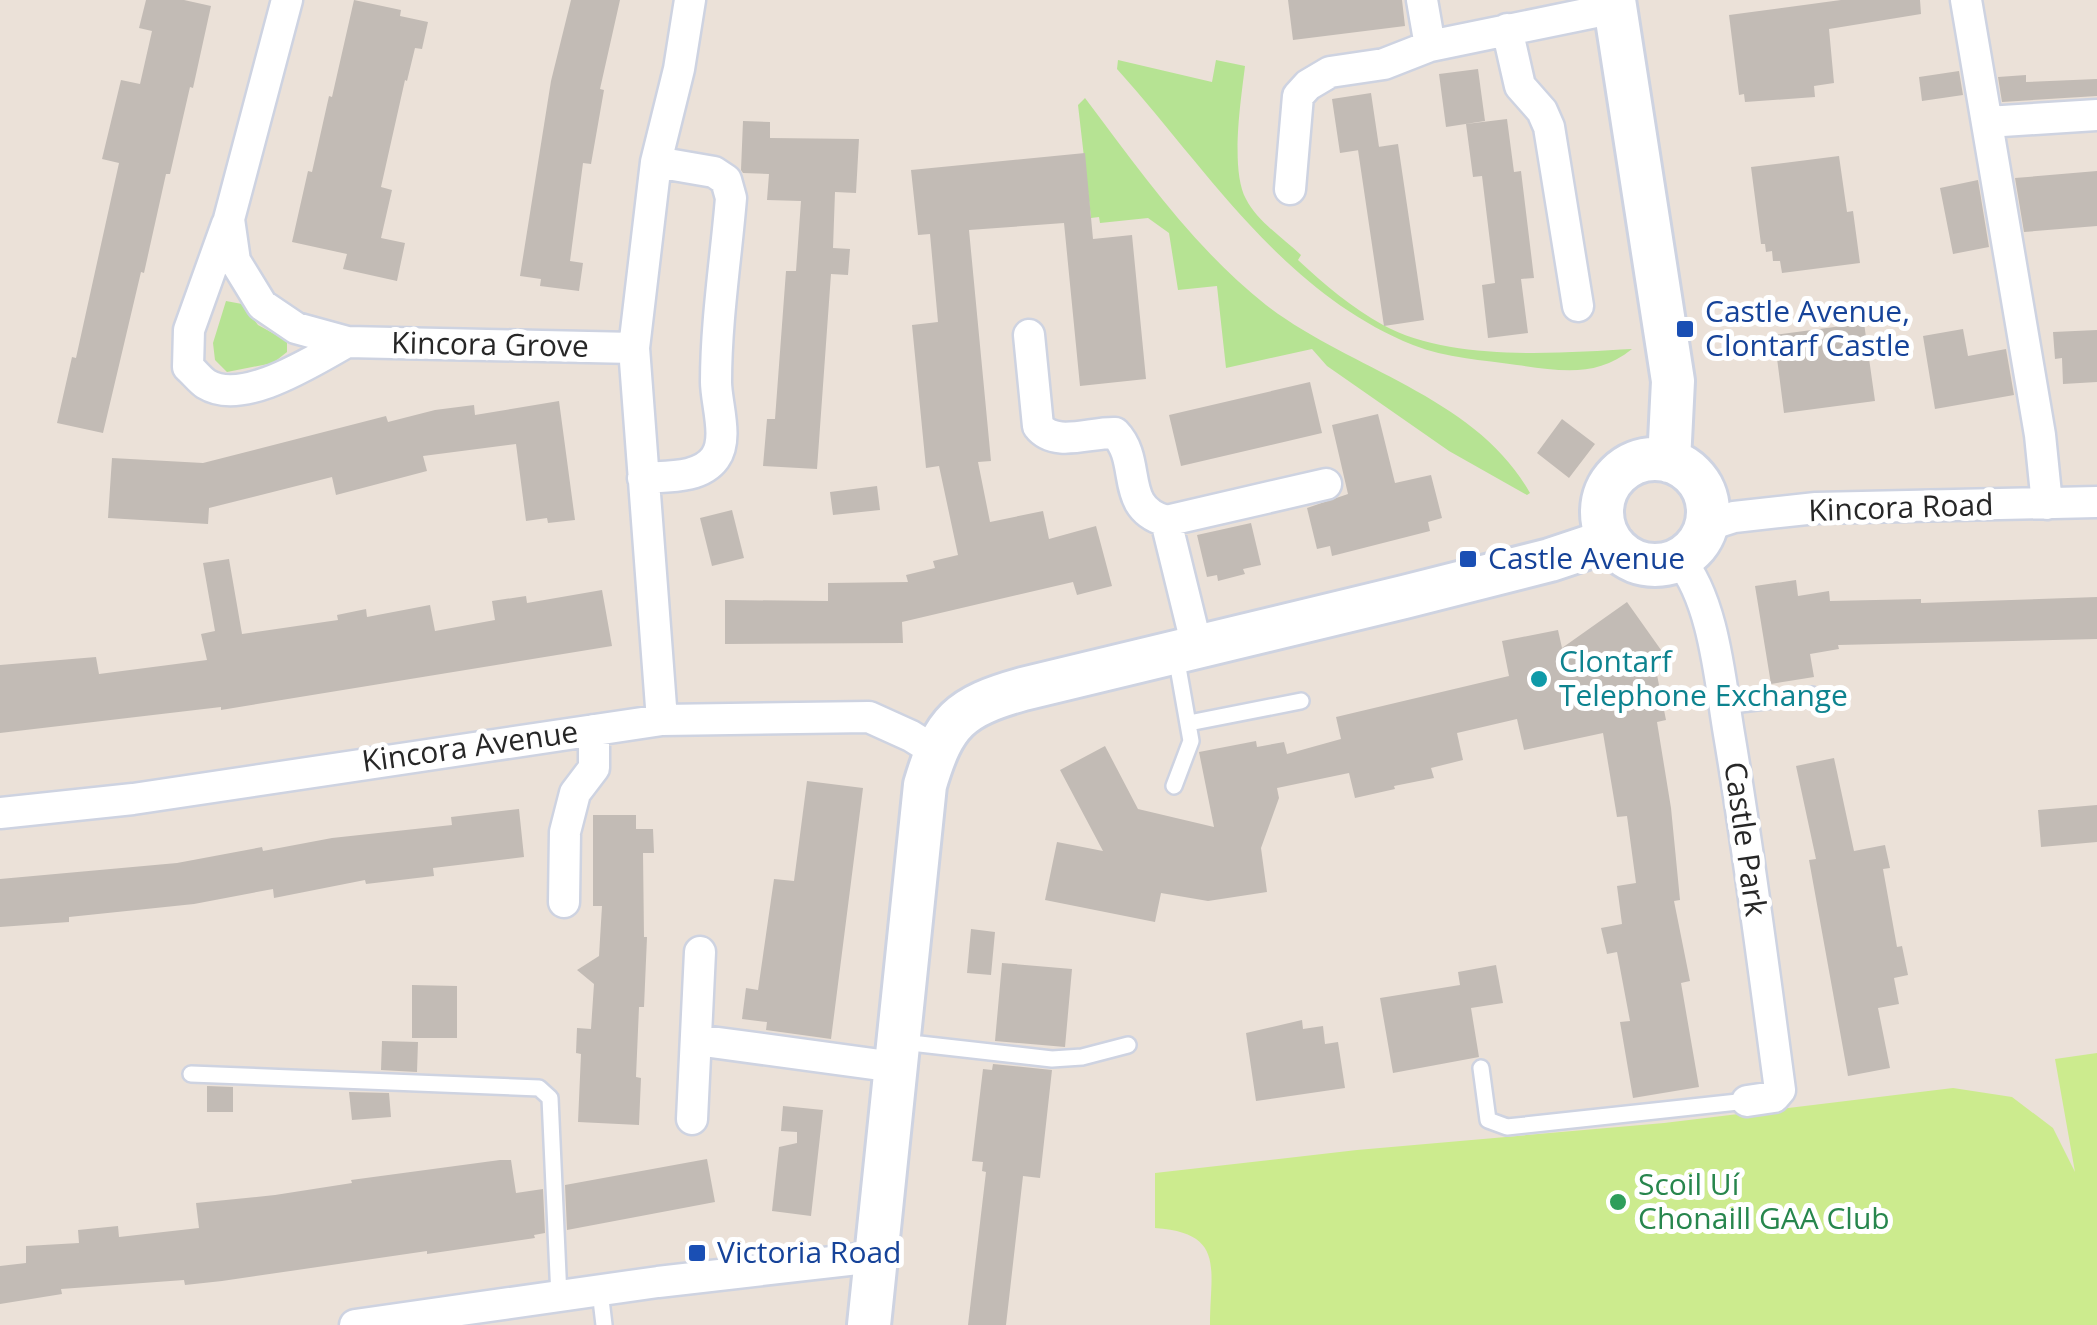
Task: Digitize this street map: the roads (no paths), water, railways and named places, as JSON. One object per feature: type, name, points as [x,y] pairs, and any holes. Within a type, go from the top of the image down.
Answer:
[{"type":"street","name":"Kincora Grove","points":[[287,0],[229,219],[188,330],[188,367],[208,386],[240,390],[279,378],[347,342]]},
{"type":"street","points":[[662,720],[634,348],[656,162],[679,69],[690,0]]},
{"type":"street","points":[[1422,0],[1430,46]]},
{"type":"street","points":[[1966,0],[2040,435],[2047,504]]},
{"type":"street","points":[[1290,189],[1298,96],[1330,72],[1384,64],[1430,46],[1614,4],[1673,381],[1669,461]]},
{"type":"street","points":[[1507,28],[1520,86],[1542,111],[1549,127],[1578,306]]},
{"type":"street","points":[[1988,122],[2097,115]]},
{"type":"street","points":[[643,478],[688,474],[703,468],[716,457],[721,442],[716,382],[731,198],[726,180],[714,172],[656,162]]},
{"type":"street","name":"Kincora Grove","points":[[229,219],[235,261],[262,304],[296,328],[347,342],[634,348]]},
{"type":"street","points":[[1028,335],[1038,426],[1046,436],[1056,438],[1114,433],[1124,442],[1138,504],[1149,516],[1166,521],[1326,484]]},
{"type":"street","points":[[1669,461],[1690,473],[1700,485],[1706,498],[1706,526],[1694,548],[1679,559],[1653,566],[1624,555],[1610,540],[1602,508],[1615,478],[1637,463],[1669,461]]},
{"type":"street","name":"Kincora Road","points":[[1706,526],[1734,517],[1816,508],[2097,502]]},
{"type":"street","points":[[1166,521],[1186,650]]},
{"type":"street","points":[[869,1325],[925,784],[935,751],[950,724],[981,700],[1532,564],[1610,540]]},
{"type":"street","name":"Castle Park","points":[[1679,559],[1692,574],[1714,644],[1741,804],[1780,1090],[1774,1097],[1746,1101]]},
{"type":"street","name":"Kincora Avenue","points":[[0,812],[133,800],[662,720],[868,718],[912,736],[935,751]]},
{"type":"street","points":[[564,902],[565,832],[575,793],[594,768],[594,730]]},
{"type":"street","points":[[692,1119],[700,952]]},
{"type":"street","points":[[696,1040],[897,1055]]},
{"type":"street","points":[[355,1325],[875,1256]]},
{"type":"lane","points":[[1174,786],[1191,741],[1186,650]]},
{"type":"lane","points":[[1724,706],[1812,695]]},
{"type":"lane","points":[[1189,723],[1301,701]]},
{"type":"lane","points":[[897,1055],[1082,1058],[1128,1044]]},
{"type":"lane","points":[[1481,1068],[1488,1120],[1507,1127],[1746,1101]]},
{"type":"lane","points":[[191,1074],[539,1088],[550,1098],[559,1297]]},
{"type":"lane","points":[[600,1291],[604,1325]]},
{"type":"place","name":"Castle Avenue, Clontarf Castle","points":[[1685,329]]},
{"type":"place","name":"Castle Avenue","points":[[1468,559]]},
{"type":"place","name":"Clontarf Telephone Exchange","points":[[1539,679]]},
{"type":"place","name":"Scoil Uí Chonaill GAA Club","points":[[1618,1202]]},
{"type":"place","name":"Victoria Road","points":[[697,1253]]}]
